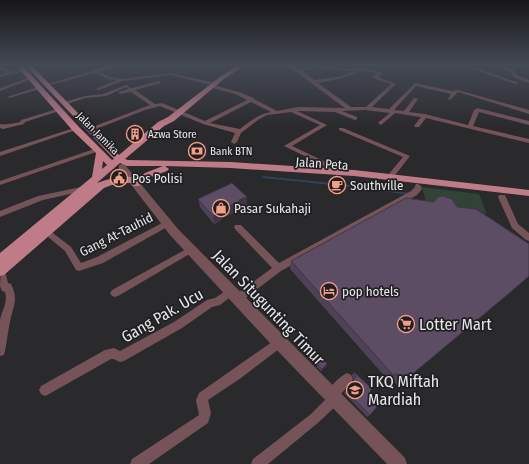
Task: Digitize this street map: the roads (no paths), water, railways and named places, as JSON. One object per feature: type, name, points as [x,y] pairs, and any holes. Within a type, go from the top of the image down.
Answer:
[{"type":"main road","name":"Jalan Jamika","points":[[36,86],[76,129],[120,164]]},
{"type":"main road","name":"Jalan Jamika","points":[[47,86],[89,130],[102,150]]},
{"type":"main road","points":[[0,267],[46,232],[98,183],[120,164],[141,149],[168,125],[171,119],[178,112],[211,86]]},
{"type":"main road","points":[[120,164],[132,149],[161,124],[171,119]]},
{"type":"main road","points":[[98,183],[102,150],[132,149]]},
{"type":"main road","points":[[141,149],[141,154],[147,164]]},
{"type":"main road","name":"Jalan Peta","points":[[120,164],[164,170],[390,177],[529,193]]},
{"type":"main road","name":"Jalan Peta","points":[[120,164],[231,165],[328,171],[418,186],[529,200]]},
{"type":"main road","points":[[0,267],[86,188],[98,183],[116,180],[134,182],[148,175],[164,170]]},
{"type":"street","points":[[0,90],[12,86]]},
{"type":"street","points":[[99,89],[108,86]]},
{"type":"street","points":[[64,103],[86,97],[104,95],[126,86],[153,105]]},
{"type":"street","points":[[110,96],[146,86]]},
{"type":"street","points":[[214,86],[252,99],[276,112]]},
{"type":"street","points":[[318,86],[350,109]]},
{"type":"street","points":[[368,108],[392,86]]},
{"type":"street","points":[[381,123],[414,86]]},
{"type":"street","points":[[422,86],[454,93],[460,92],[529,112]]},
{"type":"street","points":[[9,97],[38,88]]},
{"type":"street","points":[[450,99],[454,93]]},
{"type":"street","points":[[406,113],[416,98]]},
{"type":"street","points":[[205,123],[252,99]]},
{"type":"street","points":[[470,127],[481,103]]},
{"type":"street","points":[[89,130],[153,105],[163,104],[205,123],[239,131]]},
{"type":"street","points":[[234,142],[239,131],[262,115],[304,108],[334,110],[368,108],[406,113],[425,116],[529,141]]},
{"type":"street","points":[[0,126],[15,125],[22,123],[23,121],[59,110]]},
{"type":"street","points":[[291,110],[324,125],[287,146],[326,164],[328,171]]},
{"type":"street","points":[[334,110],[355,118]]},
{"type":"street","points":[[477,110],[529,123]]},
{"type":"street","points":[[417,126],[425,116]]},
{"type":"street","points":[[0,154],[76,129]]},
{"type":"street","points":[[341,129],[408,156],[390,177]]},
{"type":"street","points":[[0,183],[102,150]]},
{"type":"street","name":"Jalan Situgunting Timur","points":[[120,164],[143,196],[190,250],[399,464]]},
{"type":"street","name":"Gang Pak. Ucu","points":[[45,390],[109,354],[114,353],[120,357],[123,356],[178,325],[210,303],[234,296],[278,268],[414,194],[418,189],[418,186]]},
{"type":"street","points":[[0,214],[40,198],[86,188]]},
{"type":"street","points":[[502,197],[515,226],[529,238]]},
{"type":"street","name":"Gang At-Tauhid","points":[[46,232],[68,249],[79,267],[100,260],[166,224]]},
{"type":"street","points":[[238,227],[278,268]]},
{"type":"street","points":[[115,293],[190,250]]},
{"type":"street","points":[[0,267],[5,288],[8,287],[11,298],[0,351]]},
{"type":"street","points":[[137,464],[204,419],[205,414],[202,401],[203,397],[237,374],[279,342]]},
{"type":"street","points":[[258,464],[303,428],[333,397],[347,379]]},
{"type":"waterway","points":[[263,177],[361,187],[409,194]]},
{"type":"place","name":"Azwa Store","points":[[135,134]]},
{"type":"place","name":"Bank BTN","points":[[197,151]]},
{"type":"place","name":"Pos Polisi","points":[[119,178]]},
{"type":"place","name":"Southville","points":[[337,185]]},
{"type":"place","name":"Pasar Sukahaji","points":[[221,208]]},
{"type":"place","name":"pop hotels","points":[[329,291]]},
{"type":"place","name":"Lotter Mart","points":[[406,324]]},
{"type":"place","name":"TKQ Miftah Mardiah","points":[[355,390]]}]
